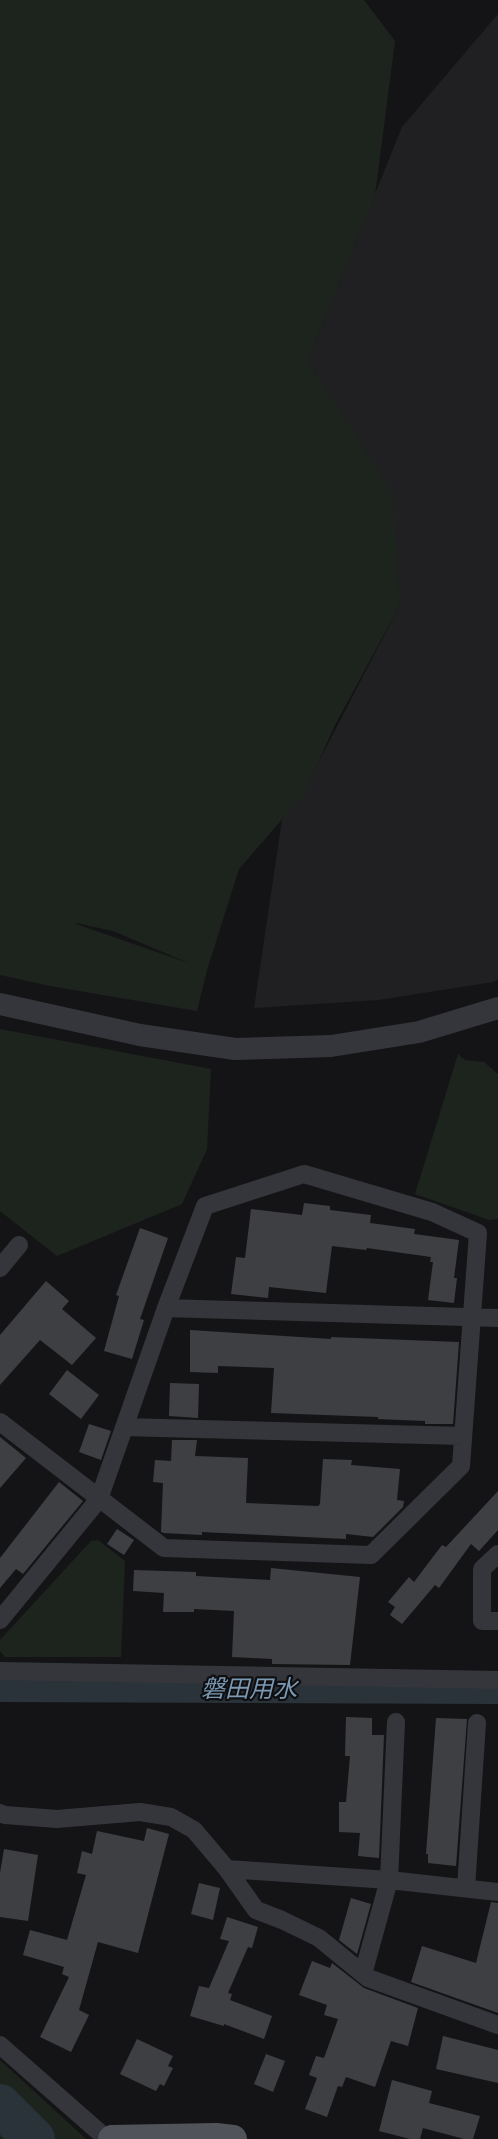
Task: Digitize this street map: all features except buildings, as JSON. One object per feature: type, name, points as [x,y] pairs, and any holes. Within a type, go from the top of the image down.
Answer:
[{"type":"main road","points":[[110,2139],[216,2137],[233,2139]]},
{"type":"street","points":[[0,1004],[140,1035],[235,1049],[331,1046],[419,1032],[498,1008]]},
{"type":"street","points":[[0,1422],[99,1499],[164,1548],[371,1555],[461,1466],[478,1233],[432,1212],[304,1174],[205,1206],[166,1308],[99,1499],[0,1620]]},
{"type":"street","points":[[0,1268],[19,1245]]},
{"type":"street","points":[[166,1308],[498,1318]]},
{"type":"street","points":[[124,1427],[463,1436]]},
{"type":"street","points":[[498,1554],[482,1569],[482,1621],[498,1621]]},
{"type":"street","points":[[0,1671],[498,1680]]},
{"type":"street","points":[[363,1974],[388,1880],[396,1722]]},
{"type":"street","points":[[466,1888],[477,1723]]},
{"type":"street","points":[[0,1813],[57,1820],[140,1812],[171,1817],[194,1830],[227,1869],[256,1910],[319,1938],[368,1978],[498,2025]]},
{"type":"street","points":[[227,1869],[388,1880],[498,1892]]},
{"type":"street","points":[[0,2045],[110,2139]]},
{"type":"shaded area","points":[[0,0],[364,0],[395,41],[375,195],[308,360],[393,495],[400,605],[335,725],[304,794],[239,869],[207,970],[197,1011],[50,986],[0,975]],"holes":[[[76,923],[113,931],[191,964]]]},
{"type":"shaded area","points":[[498,14],[498,979],[493,982],[378,1000],[254,1008],[282,820],[317,765],[400,605],[380,476],[308,360],[402,127]]},
{"type":"shaded area","points":[[0,1029],[211,1069],[207,1149],[182,1204],[57,1256],[0,1211]]},
{"type":"shaded area","points":[[458,1054],[465,1060],[484,1062],[498,1074],[498,1219],[489,1220],[415,1194]]},
{"type":"shaded area","points":[[98,1540],[125,1561],[121,1657],[5,1657],[0,1651],[0,1640],[91,1541]]},
{"type":"shaded area","points":[[0,2060],[86,2139],[0,2139]]},
{"type":"waterway","name":"磐田用水","points":[[0,1690],[498,1692]]},
{"type":"waterway","points":[[0,2105],[34,2139]]}]
